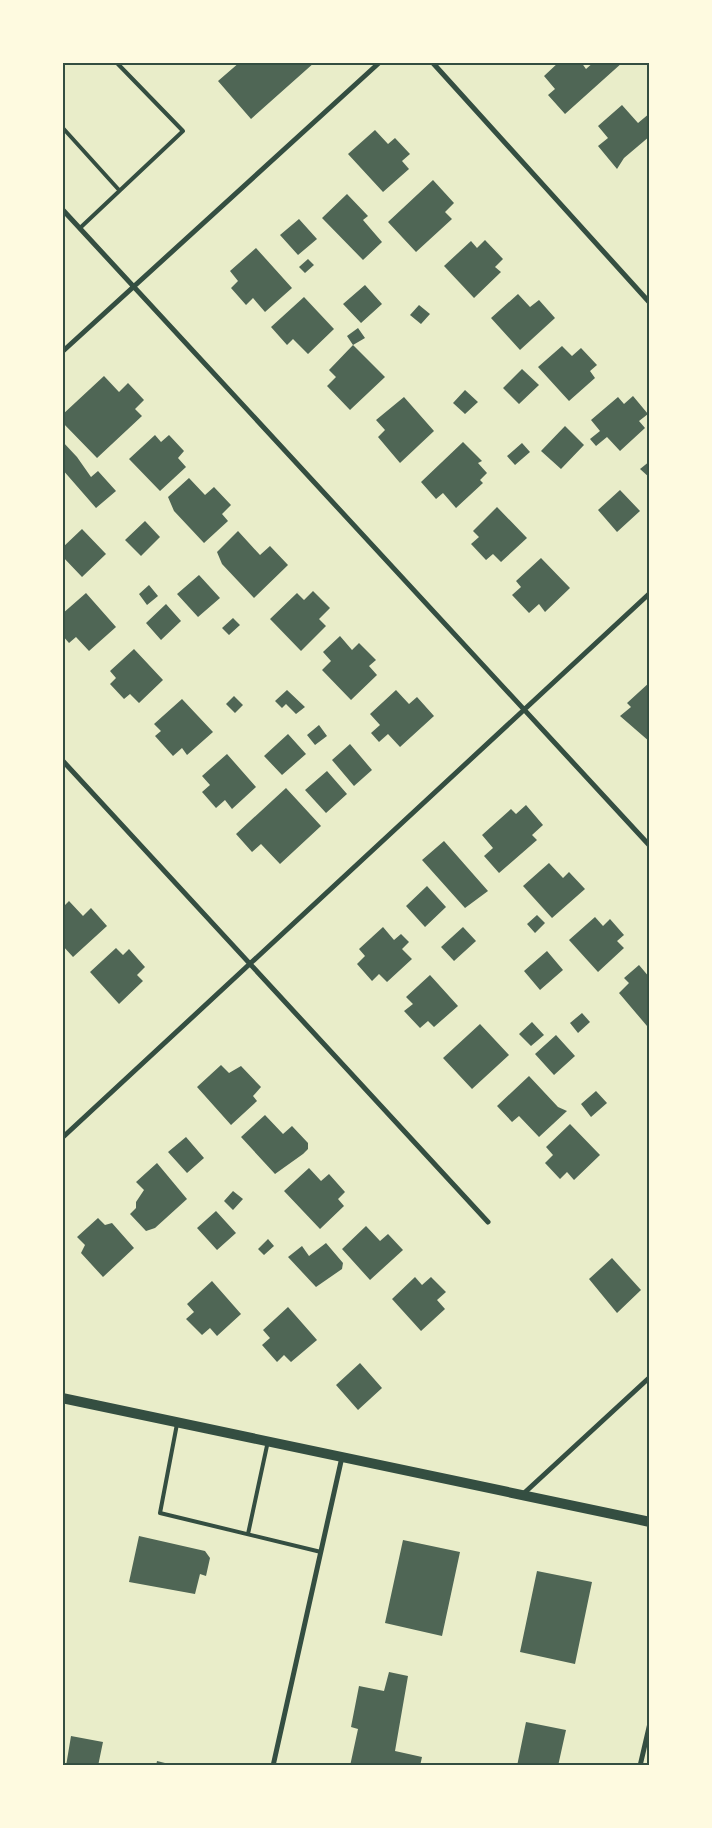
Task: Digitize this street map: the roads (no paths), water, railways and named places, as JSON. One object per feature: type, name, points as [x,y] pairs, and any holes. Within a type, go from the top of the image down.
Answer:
[{"type":"main road","points":[[62,1398],[650,1522]]},
{"type":"street","points":[[62,352],[380,62]]},
{"type":"street","points":[[432,62],[650,303]]},
{"type":"street","points":[[62,209],[650,846]]},
{"type":"street","points":[[62,1138],[650,593]]},
{"type":"street","points":[[62,760],[488,1222]]},
{"type":"street","points":[[522,1495],[650,1378]]},
{"type":"street","points":[[273,1766],[342,1457]]},
{"type":"street","points":[[640,1766],[650,1723]]},
{"type":"lane","points":[[80,228],[182,131],[116,62]]},
{"type":"lane","points":[[62,127],[119,190]]},
{"type":"lane","points":[[177,1422],[160,1513],[320,1552]]},
{"type":"lane","points":[[248,1534],[268,1442]]}]
